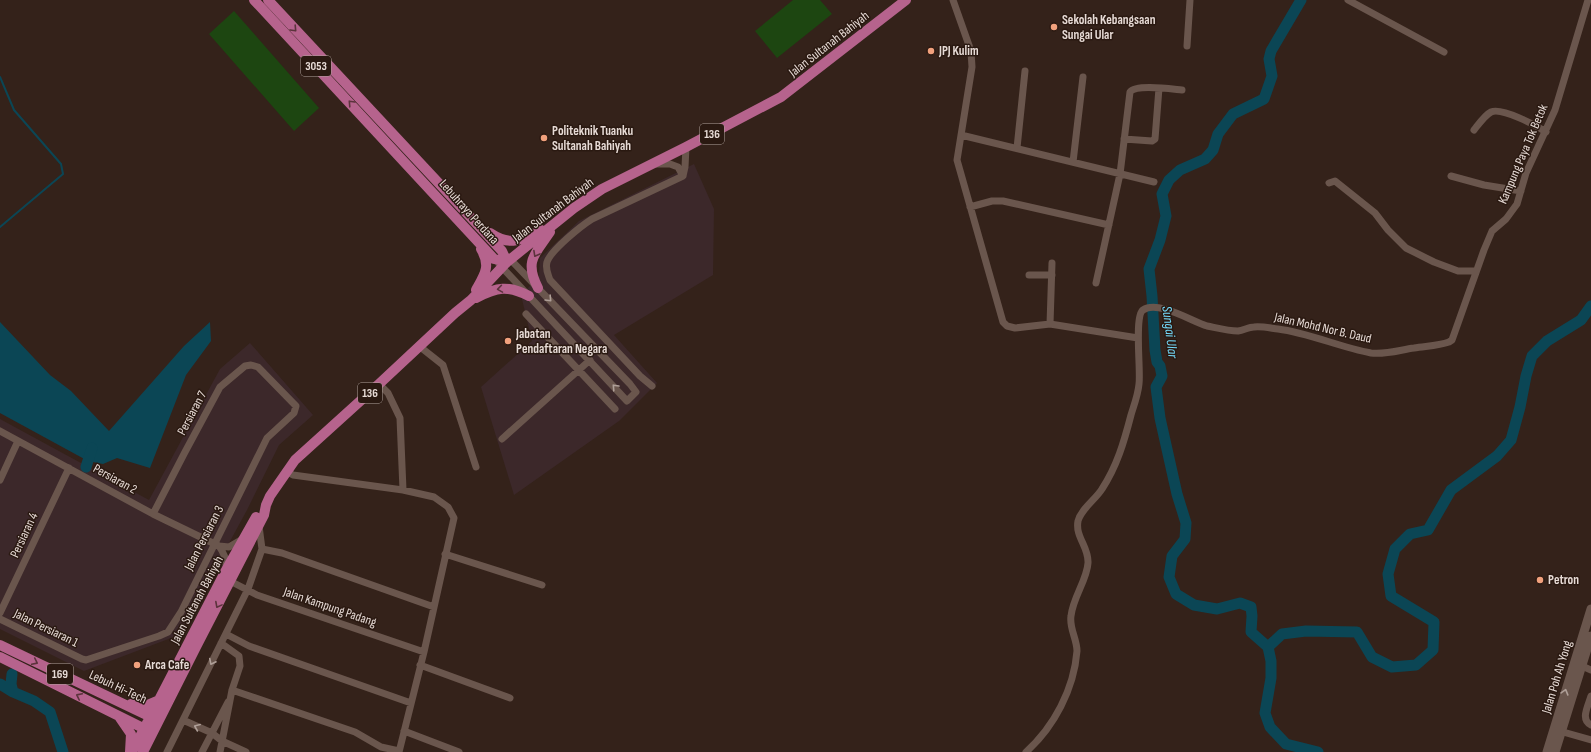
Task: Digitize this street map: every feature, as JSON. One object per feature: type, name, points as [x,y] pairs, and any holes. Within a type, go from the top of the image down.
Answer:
[{"type":"main road","name":"Lebuhraya Perdana","points":[[254,0],[456,216],[470,224],[502,251],[507,263]]},
{"type":"main road","name":"Lebuhraya Perdana","points":[[268,0],[409,150],[470,224],[494,259],[507,263]]},
{"type":"main road","name":"Jalan Sultanah Bahiyah","points":[[143,752],[149,731],[228,577],[244,539],[258,512],[266,505],[286,471],[305,451],[471,300],[507,263],[574,208],[602,189],[781,98],[906,0]]},
{"type":"main road","points":[[378,131],[398,145],[409,150],[418,167],[445,196],[456,216]]},
{"type":"main road","points":[[470,224],[496,238],[511,242],[517,241],[555,224]]},
{"type":"main road","points":[[470,224],[487,264],[485,272],[471,300]]},
{"type":"main road","points":[[538,288],[532,277],[531,264],[533,257],[555,224]]},
{"type":"main road","points":[[471,300],[500,288],[517,289],[529,296]]},
{"type":"main road","name":"Jalan Sultanah Bahiyah","points":[[155,719],[159,700],[259,525],[264,515],[266,505]]},
{"type":"main road","name":"Jalan Poh Ah Yong","points":[[1555,752],[1558,730],[1591,609]]},
{"type":"main road","name":"Jalan Poh Ah Yong","points":[[1547,752],[1558,730],[1582,666],[1591,636]]},
{"type":"main road","name":"Lebuh Hi-Tech","points":[[0,645],[155,719]]},
{"type":"main road","name":"Lebuh Hi-Tech","points":[[0,657],[149,731]]},
{"type":"main road","points":[[120,702],[145,706],[159,700]]},
{"type":"main road","points":[[114,713],[121,719],[131,734],[131,752]]},
{"type":"main road","name":"Jalan Sultanah Bahiyah","points":[[131,752],[149,731]]},
{"type":"street","points":[[953,0],[966,31],[971,51],[972,67],[957,160],[1003,322],[1007,326],[1015,328],[1050,324],[1138,338],[1140,370],[1139,385],[1122,449],[1114,469],[1101,491],[1081,514],[1078,520],[1080,540],[1086,550],[1088,564],[1077,592],[1071,616],[1071,626],[1077,650],[1068,693],[1062,706],[1045,730],[1026,752]]},
{"type":"street","points":[[1187,46],[1190,0]]},
{"type":"street","points":[[1348,0],[1444,52]]},
{"type":"street","name":"Kampung Paya Tok Betok","points":[[1438,344],[1446,343],[1452,340],[1492,231],[1506,219],[1517,204],[1526,173],[1555,110],[1588,0]]},
{"type":"street","points":[[1018,148],[1025,71]]},
{"type":"street","points":[[1073,162],[1083,77]]},
{"type":"street","points":[[1096,283],[1120,174],[1130,92],[1133,89],[1141,88],[1182,90]]},
{"type":"street","points":[[1124,139],[1152,141],[1156,139],[1159,88]]},
{"type":"street","points":[[1474,130],[1490,113],[1494,111],[1517,116],[1534,124],[1546,132]]},
{"type":"street","points":[[962,135],[1154,182]]},
{"type":"street","points":[[683,176],[686,147]]},
{"type":"street","points":[[653,164],[670,164],[678,167],[683,176]]},
{"type":"street","points":[[652,386],[640,376],[550,280],[546,271],[547,263],[551,256],[585,223],[683,176]]},
{"type":"street","points":[[1451,176],[1484,186],[1521,190]]},
{"type":"street","points":[[1329,183],[1336,181],[1375,213],[1388,230],[1406,248],[1434,262],[1458,271],[1476,272]]},
{"type":"street","points":[[970,208],[992,201],[1003,201],[1109,225]]},
{"type":"street","points":[[507,263],[538,288],[630,384],[636,392],[627,401],[529,296],[507,263]]},
{"type":"street","points":[[1050,324],[1052,263]]},
{"type":"street","points":[[1029,275],[1052,275]]},
{"type":"street","name":"Jalan Mohd Nor B. Daud","points":[[1138,338],[1139,316],[1142,310],[1158,308],[1170,310],[1208,326],[1231,330],[1244,330],[1255,326],[1281,329],[1371,353],[1391,352],[1438,344]]},
{"type":"street","points":[[526,314],[615,409]]},
{"type":"street","points":[[419,346],[443,366],[476,467]]},
{"type":"street","points":[[502,439],[590,360]]},
{"type":"street","name":"Persiaran 7","points":[[153,514],[220,387],[246,366],[251,365],[258,366],[276,384]]},
{"type":"street","points":[[630,384],[640,376]]},
{"type":"street","name":"Jalan Persiaran 3","points":[[82,659],[86,660],[168,632],[181,612],[217,546],[267,438],[294,413],[296,406],[276,384]]},
{"type":"street","points":[[380,384],[388,393],[400,418],[403,490]]},
{"type":"street","name":"Persiaran 2","points":[[0,431],[153,514],[217,546]]},
{"type":"street","points":[[0,480],[18,441]]},
{"type":"street","name":"Persiaran 4","points":[[0,613],[69,468]]},
{"type":"street","points":[[232,692],[355,732],[381,747],[399,752],[424,652],[454,518],[448,507],[434,497],[403,490],[293,475],[286,471]]},
{"type":"street","points":[[167,752],[248,589],[262,549],[259,525]]},
{"type":"street","points":[[217,546],[226,547],[235,545],[244,539]]},
{"type":"street","points":[[217,546],[223,551],[226,560],[228,577]]},
{"type":"street","points":[[262,549],[282,553],[434,607]]},
{"type":"street","points":[[445,554],[542,586]]},
{"type":"street","name":"Jalan Kampung Padang","points":[[228,577],[257,595],[424,652]]},
{"type":"street","name":"Jalan Persiaran 1","points":[[0,619],[82,659]]},
{"type":"street","points":[[226,634],[249,646],[411,702]]},
{"type":"street","points":[[220,752],[232,692],[240,666],[239,656],[221,643]]},
{"type":"street","points":[[420,665],[510,698]]},
{"type":"street","points":[[1582,666],[1591,670]]},
{"type":"street","points":[[202,752],[232,692]]},
{"type":"street","points":[[1591,696],[1585,718],[1591,725]]},
{"type":"street","points":[[182,720],[212,733],[222,741],[246,752]]},
{"type":"street","points":[[1558,730],[1591,740]]},
{"type":"street","points":[[404,731],[459,752]]},
{"type":"shaded area","points":[[694,164],[714,209],[713,275],[614,335],[657,383],[619,421],[514,495],[481,387],[532,341],[521,295],[539,277],[540,258],[579,221]]},
{"type":"shaded area","points":[[250,343],[313,415],[279,445],[247,510],[179,635],[84,671],[0,629],[0,419],[149,500],[220,369]]},
{"type":"green space","points":[[793,0],[820,0],[832,14],[777,58],[755,31]]},
{"type":"green space","points":[[234,11],[319,108],[294,131],[209,34]]},
{"type":"water","points":[[0,322],[50,375],[71,391],[109,431],[184,346],[210,322],[211,341],[186,375],[150,468],[117,458],[103,464],[88,461],[0,413]]},
{"type":"waterway","name":"Sungai Ular","points":[[1268,647],[1251,632],[1251,607],[1240,603],[1217,609],[1194,605],[1176,594],[1169,577],[1172,556],[1185,539],[1186,523],[1177,494],[1160,418],[1156,387],[1162,376],[1155,350],[1149,269],[1160,240],[1166,216],[1162,194],[1169,180],[1180,170],[1205,159],[1213,150],[1218,134],[1233,114],[1264,99],[1272,76],[1269,59],[1271,51],[1301,0]]},
{"type":"waterway","points":[[0,77],[14,110],[61,164],[63,174],[0,227]]},
{"type":"waterway","points":[[1268,647],[1282,634],[1306,631],[1357,632],[1372,657],[1392,667],[1416,665],[1433,650],[1434,622],[1391,596],[1388,574],[1395,549],[1410,534],[1428,530],[1451,490],[1497,456],[1511,440],[1532,356],[1547,341],[1581,320],[1591,306]]},
{"type":"waterway","points":[[86,467],[92,448]]},
{"type":"waterway","points":[[1268,647],[1271,661],[1271,678],[1265,713],[1270,727],[1286,744],[1318,752]]},
{"type":"waterway","points":[[12,674],[11,684],[13,692]]},
{"type":"waterway","points":[[0,684],[13,692],[34,701],[50,712],[63,752]]},
{"type":"place","name":"Sekolah Kebangsaan Sungai Ular","points":[[1054,27]]},
{"type":"place","name":"JPJ Kulim","points":[[931,51]]},
{"type":"place","name":"Politeknik Tuanku Sultanah Bahiyah","points":[[544,138]]},
{"type":"place","name":"Jabatan Pendaftaran Negara","points":[[508,341]]},
{"type":"place","name":"Petron","points":[[1540,580]]},
{"type":"place","name":"Arca Cafe","points":[[137,665]]}]
